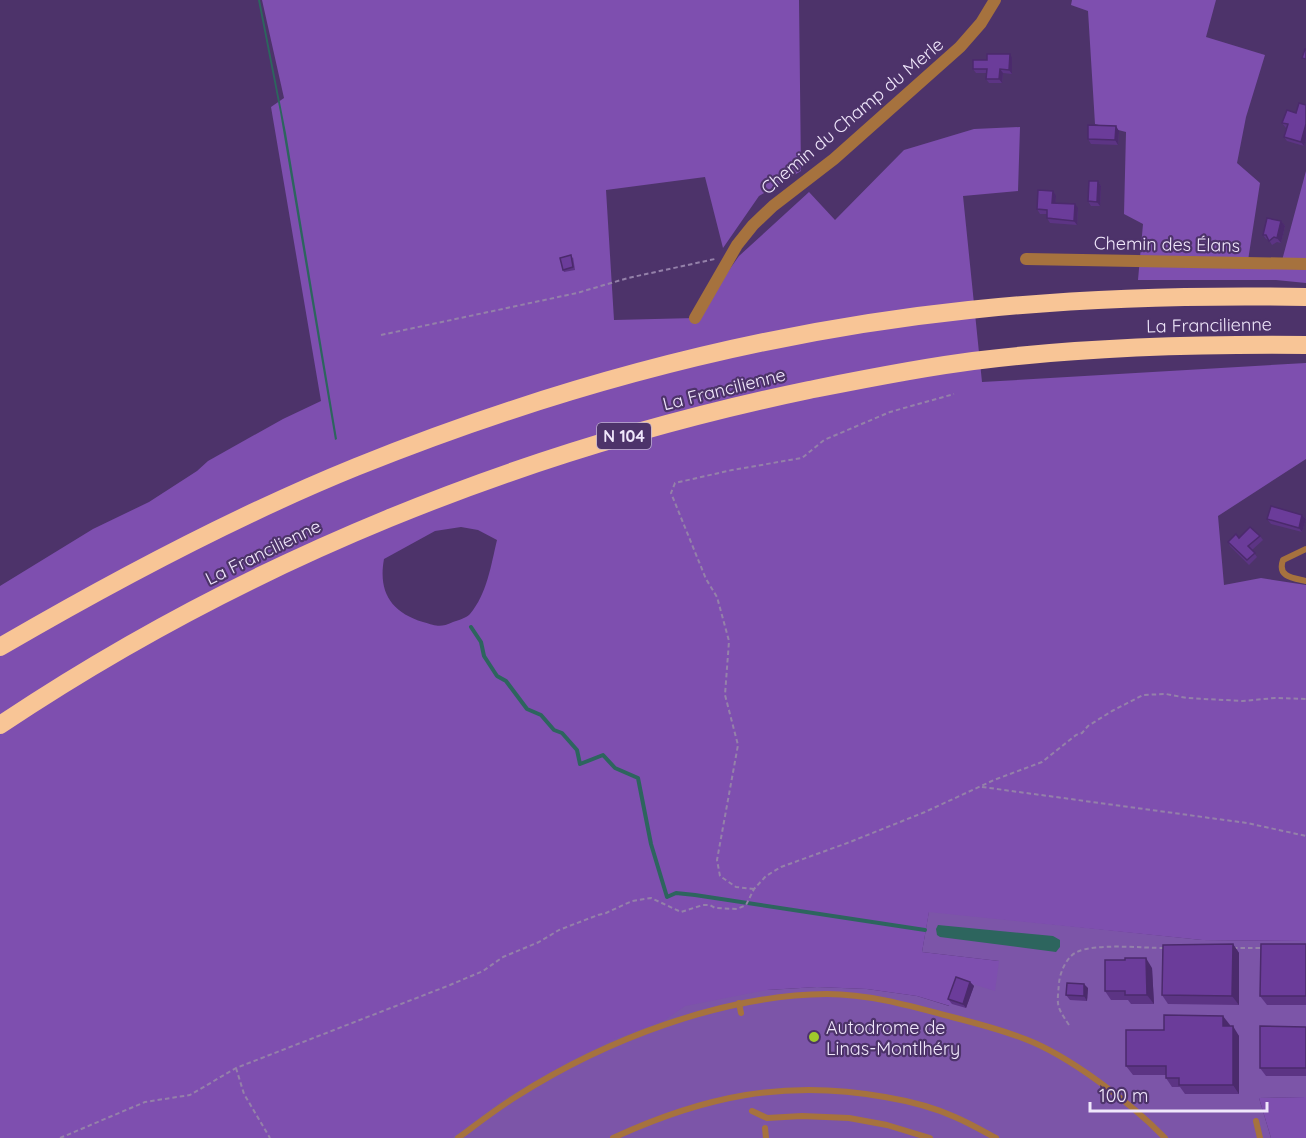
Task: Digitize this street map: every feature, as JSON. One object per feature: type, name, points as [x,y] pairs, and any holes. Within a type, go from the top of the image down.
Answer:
[{"type":"highway","name":"La Francilienne","points":[[0,647],[163,556],[307,488],[446,433],[528,404],[610,379],[700,357],[821,332],[967,310],[1036,303],[1168,297],[1306,297]]},
{"type":"highway","name":"La Francilienne","points":[[0,725],[57,688],[187,612],[332,542],[466,488],[626,435],[765,399],[973,361],[1044,353],[1173,346],[1306,345]]},
{"type":"street","name":"Chemin du Champ du Merle","points":[[694,318],[729,256],[753,225],[773,206],[834,159],[960,47],[981,23],[995,0]]},
{"type":"street","name":"Chemin des Élans","points":[[1026,260],[1306,264]]},
{"type":"lane","points":[[1306,549],[1283,560],[1281,571],[1287,577],[1306,581]]},
{"type":"lane","points":[[458,1138],[516,1096],[568,1066],[625,1041],[700,1014],[739,1003],[782,996],[829,994],[865,997],[912,1006],[1004,1032],[1037,1045],[1090,1077],[1126,1103],[1165,1138]]},
{"type":"lane","points":[[739,1003],[741,1013]]},
{"type":"lane","points":[[613,1138],[676,1112],[725,1098],[799,1089],[847,1090],[910,1101],[954,1116],[996,1138]]},
{"type":"lane","points":[[752,1111],[767,1118],[812,1116],[849,1118],[930,1138]]},
{"type":"lane","points":[[1256,1121],[1260,1138]]},
{"type":"lane","points":[[765,1128],[766,1138]]},
{"type":"path","points":[[381,334],[557,298],[649,273],[729,256]]},
{"type":"path","points":[[754,889],[736,887],[720,876],[717,860],[738,745],[725,695],[729,641],[717,597],[706,579],[670,493],[675,483],[732,470],[802,459],[824,440],[835,435],[890,412],[954,394]]},
{"type":"path","points":[[60,1138],[145,1102],[190,1095],[236,1068],[450,985],[559,930],[632,901],[651,898],[681,912],[703,905],[710,905],[715,909],[737,909],[746,905],[754,889],[766,876],[781,867],[925,812],[1042,762],[1076,735],[1082,733],[1088,726],[1143,695],[1166,694],[1187,698],[1243,701],[1306,699]]},
{"type":"path","points":[[980,787],[1247,823],[1306,836]]},
{"type":"path","points":[[1069,1025],[1057,1006],[1060,976],[1069,958],[1076,952],[1092,948],[1172,948]]},
{"type":"path","points":[[1229,948],[1263,948]]},
{"type":"path","points":[[236,1068],[244,1094],[270,1138]]},
{"type":"shaded area","points":[[258,0],[260,0],[286,133],[337,439],[335,440],[280,112]]},
{"type":"shaded area","points":[[262,0],[799,0],[801,171],[759,196],[723,248],[705,177],[606,190],[614,320],[695,318],[739,256],[809,192],[835,220],[904,150],[974,129],[1020,127],[1018,191],[963,196],[982,382],[1306,363],[1306,459],[1218,516],[1224,585],[1261,578],[1306,585],[1306,941],[1202,940],[929,912],[922,952],[999,961],[995,991],[957,979],[950,1006],[917,996],[867,989],[817,987],[767,990],[685,1006],[665,1020],[612,1040],[564,1064],[508,1096],[451,1138],[0,1138],[0,586],[93,529],[149,502],[197,471],[208,461],[283,419],[321,401],[271,107],[284,98]],"holes":[[[461,527],[478,530],[497,540],[481,598],[470,614],[449,624],[438,626],[412,618],[403,613],[389,599],[383,581],[384,559],[435,531]]]},
{"type":"shaded area","points":[[1072,0],[1216,0],[1206,37],[1265,55],[1246,117],[1237,163],[1260,183],[1247,267],[1280,268],[1306,171],[1306,283],[1276,280],[1138,280],[1143,224],[1124,214],[1126,132],[1095,124],[1088,11],[1071,5]]},
{"type":"shaded area","name":"Autodrome de Linas-Montlhéry","points":[[656,907],[767,990],[817,987],[867,989],[917,996],[949,1006],[956,979],[999,961],[922,952],[929,911],[1202,940],[1306,941],[1306,1097],[1259,1098],[1271,1138],[279,1138]]},
{"type":"shaded area","points":[[938,925],[1053,936],[1060,940],[1060,947],[1056,952],[940,937],[936,929]]},
{"type":"shaded area","points":[[1306,1097],[1306,1138],[1271,1138],[1259,1098]]},
{"type":"building","points":[[1306,49],[1306,59],[1302,58]]},
{"type":"building","points":[[987,54],[1010,54],[1009,70],[1000,69],[999,79],[986,79],[987,69],[973,69],[973,60],[987,60]]},
{"type":"building","points":[[1299,103],[1306,105],[1306,124],[1301,142],[1284,137],[1288,124],[1282,123],[1287,110],[1296,113]]},
{"type":"building","points":[[1088,125],[1116,126],[1115,140],[1088,139]]},
{"type":"building","points":[[1089,181],[1098,181],[1097,202],[1088,201]]},
{"type":"building","points":[[1038,190],[1053,191],[1052,203],[1075,204],[1074,221],[1047,218],[1047,210],[1037,209]]},
{"type":"building","points":[[1267,218],[1281,221],[1277,238],[1274,237],[1269,241],[1266,235],[1263,235]]},
{"type":"building","points":[[571,255],[573,267],[563,270],[560,258]]},
{"type":"building","points":[[1271,506],[1302,515],[1299,528],[1267,519]]},
{"type":"building","points":[[1250,527],[1260,536],[1248,546],[1255,553],[1247,560],[1228,542],[1236,534],[1239,538]]},
{"type":"building","points":[[1233,944],[1232,996],[1162,995],[1163,945]]},
{"type":"building","points":[[1261,944],[1306,944],[1306,996],[1260,996]]},
{"type":"building","points":[[1125,958],[1146,958],[1147,995],[1125,995],[1125,991],[1105,991],[1105,960],[1125,960]]},
{"type":"building","points":[[956,977],[970,982],[963,1004],[948,999]]},
{"type":"building","points":[[1067,983],[1084,984],[1084,996],[1066,995]]},
{"type":"building","points":[[1164,1015],[1223,1016],[1223,1026],[1233,1026],[1233,1085],[1179,1085],[1179,1078],[1166,1078],[1166,1066],[1126,1066],[1126,1030],[1164,1030]]},
{"type":"building","points":[[1260,1026],[1306,1027],[1306,1068],[1260,1068]]},
{"type":"waterway","points":[[471,627],[481,642],[484,656],[497,676],[506,681],[527,709],[541,715],[554,730],[562,733],[577,750],[580,764],[603,755],[615,768],[638,778],[651,844],[667,897],[676,893],[695,895],[925,930]]},
{"type":"place","name":"Autodrome de Linas-Montlhéry","points":[[814,1037]]}]
